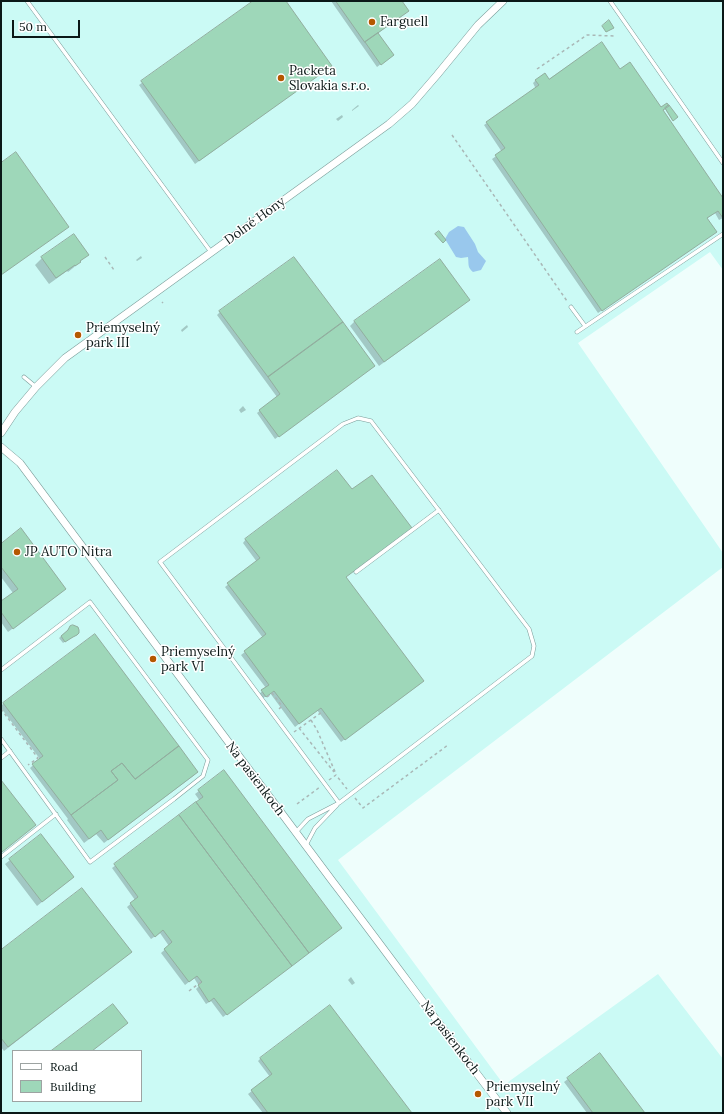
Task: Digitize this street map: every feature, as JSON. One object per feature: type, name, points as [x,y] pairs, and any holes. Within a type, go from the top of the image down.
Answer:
[{"type":"street","name":"Dolné Hony","points":[[1,433],[15,412],[36,387],[65,358],[389,124],[412,104],[437,76],[478,24],[503,1]]},
{"type":"street","name":"Na pasienkoch","points":[[1,447],[20,464],[507,1113]]},
{"type":"lane","points":[[27,1],[211,252]]},
{"type":"lane","points":[[610,1],[723,163]]},
{"type":"lane","points":[[577,332],[723,234]]},
{"type":"lane","points":[[571,307],[585,326]]},
{"type":"lane","points":[[24,377],[36,387]]},
{"type":"lane","points":[[296,832],[308,819],[339,802],[532,656],[534,646],[528,629],[371,421],[358,418],[343,424],[160,562],[339,802]]},
{"type":"lane","points":[[356,572],[439,510]]},
{"type":"lane","points":[[1,670],[90,602],[208,760],[203,776],[90,862],[1,739]]},
{"type":"lane","points":[[1,758],[10,751]]},
{"type":"lane","points":[[306,845],[315,828],[339,802]]},
{"type":"lane","points":[[1,857],[56,814]]},
{"type":"path","points":[[537,69],[587,35],[614,36]]},
{"type":"path","points":[[452,135],[571,307]]},
{"type":"path","points":[[105,257],[114,270]]},
{"type":"path","points":[[263,700],[272,693],[282,706],[277,710]]},
{"type":"path","points":[[1,709],[38,758],[23,769]]},
{"type":"path","points":[[293,733],[322,712]]},
{"type":"path","points":[[299,728],[336,775],[317,730],[311,720]]},
{"type":"path","points":[[189,990],[201,982]]},
{"type":"shaded area","points":[[1,1],[723,1],[723,270],[710,252],[578,343],[723,553],[723,567],[338,860],[504,1085],[658,974],[723,1059],[723,1113],[1,1113]]},
{"type":"shaded area","points":[[458,226],[464,227],[475,244],[478,252],[486,261],[481,270],[473,272],[469,267],[468,257],[456,257],[445,239],[449,232]]},
{"type":"building","points":[[253,1],[286,1],[332,66],[199,161],[141,81]]},
{"type":"building","name":"Farguell","points":[[336,1],[402,1],[409,11],[365,42]]},
{"type":"building","points":[[609,20],[614,28],[606,32],[602,26]]},
{"type":"building","points":[[378,33],[394,55],[381,65],[365,42]]},
{"type":"building","points":[[602,42],[620,69],[630,62],[661,107],[667,103],[669,106],[663,110],[723,198],[723,218],[718,211],[707,218],[717,232],[602,311],[495,155],[505,148],[486,122],[539,85],[535,80],[545,73],[549,79]]},
{"type":"building","points":[[669,105],[678,117],[673,121],[665,108]]},
{"type":"building","points":[[16,152],[69,227],[1,275],[1,163]]},
{"type":"building","points":[[439,231],[446,240],[443,243],[435,234]]},
{"type":"building","points":[[74,234],[89,255],[56,278],[41,257]]},
{"type":"building","points":[[294,257],[343,322],[268,377],[219,311]]},
{"type":"building","points":[[440,259],[470,300],[384,362],[354,321]]},
{"type":"building","points":[[343,322],[375,366],[279,437],[259,410],[280,394],[268,377]]},
{"type":"building","points":[[337,470],[352,489],[372,475],[412,528],[346,577],[424,681],[345,740],[321,708],[299,724],[274,691],[266,697],[261,690],[269,685],[244,651],[266,634],[227,583],[260,558],[245,539]]},
{"type":"building","points":[[21,528],[66,589],[13,629],[1,612],[1,601],[18,589],[1,567],[1,544]]},
{"type":"building","points":[[73,625],[78,627],[79,633],[65,642],[61,636],[70,626]]},
{"type":"building","points":[[95,634],[179,746],[135,779],[122,763],[111,771],[118,780],[71,815],[32,764],[43,756],[3,703]]},
{"type":"building","points":[[179,746],[198,772],[108,840],[101,830],[89,839],[71,815],[118,780],[111,771],[122,763],[135,779]]},
{"type":"building","points":[[224,770],[342,928],[309,953],[196,802],[203,797],[198,790]]},
{"type":"building","points":[[1,780],[36,825],[2,852],[1,851]]},
{"type":"building","points":[[196,802],[309,953],[292,966],[179,815]]},
{"type":"building","points":[[179,815],[292,966],[227,1015],[214,998],[209,1002],[198,985],[202,982],[197,976],[189,982],[164,949],[172,942],[163,930],[155,937],[130,903],[138,897],[114,864]]},
{"type":"building","points":[[41,834],[74,877],[42,902],[9,859]]},
{"type":"building","points":[[82,888],[132,952],[8,1047],[1,1038],[1,950]]},
{"type":"building","points":[[113,1004],[128,1023],[93,1050],[52,1050]]},
{"type":"building","points":[[330,1005],[412,1113],[268,1113],[251,1090],[272,1074],[260,1058]]},
{"type":"building","points":[[600,1053],[645,1113],[593,1113],[567,1078]]},
{"type":"place","name":"Farguell","points":[[372,22]]},
{"type":"place","name":"Packeta Slovakia s.r.o.","points":[[281,78]]},
{"type":"place","name":"Priemyselný park III","points":[[78,335]]},
{"type":"place","name":"JP AUTO Nitra","points":[[17,552]]},
{"type":"place","name":"Priemyselný park VI","points":[[153,659]]},
{"type":"place","name":"Priemyselný park VII","points":[[478,1094]]}]
